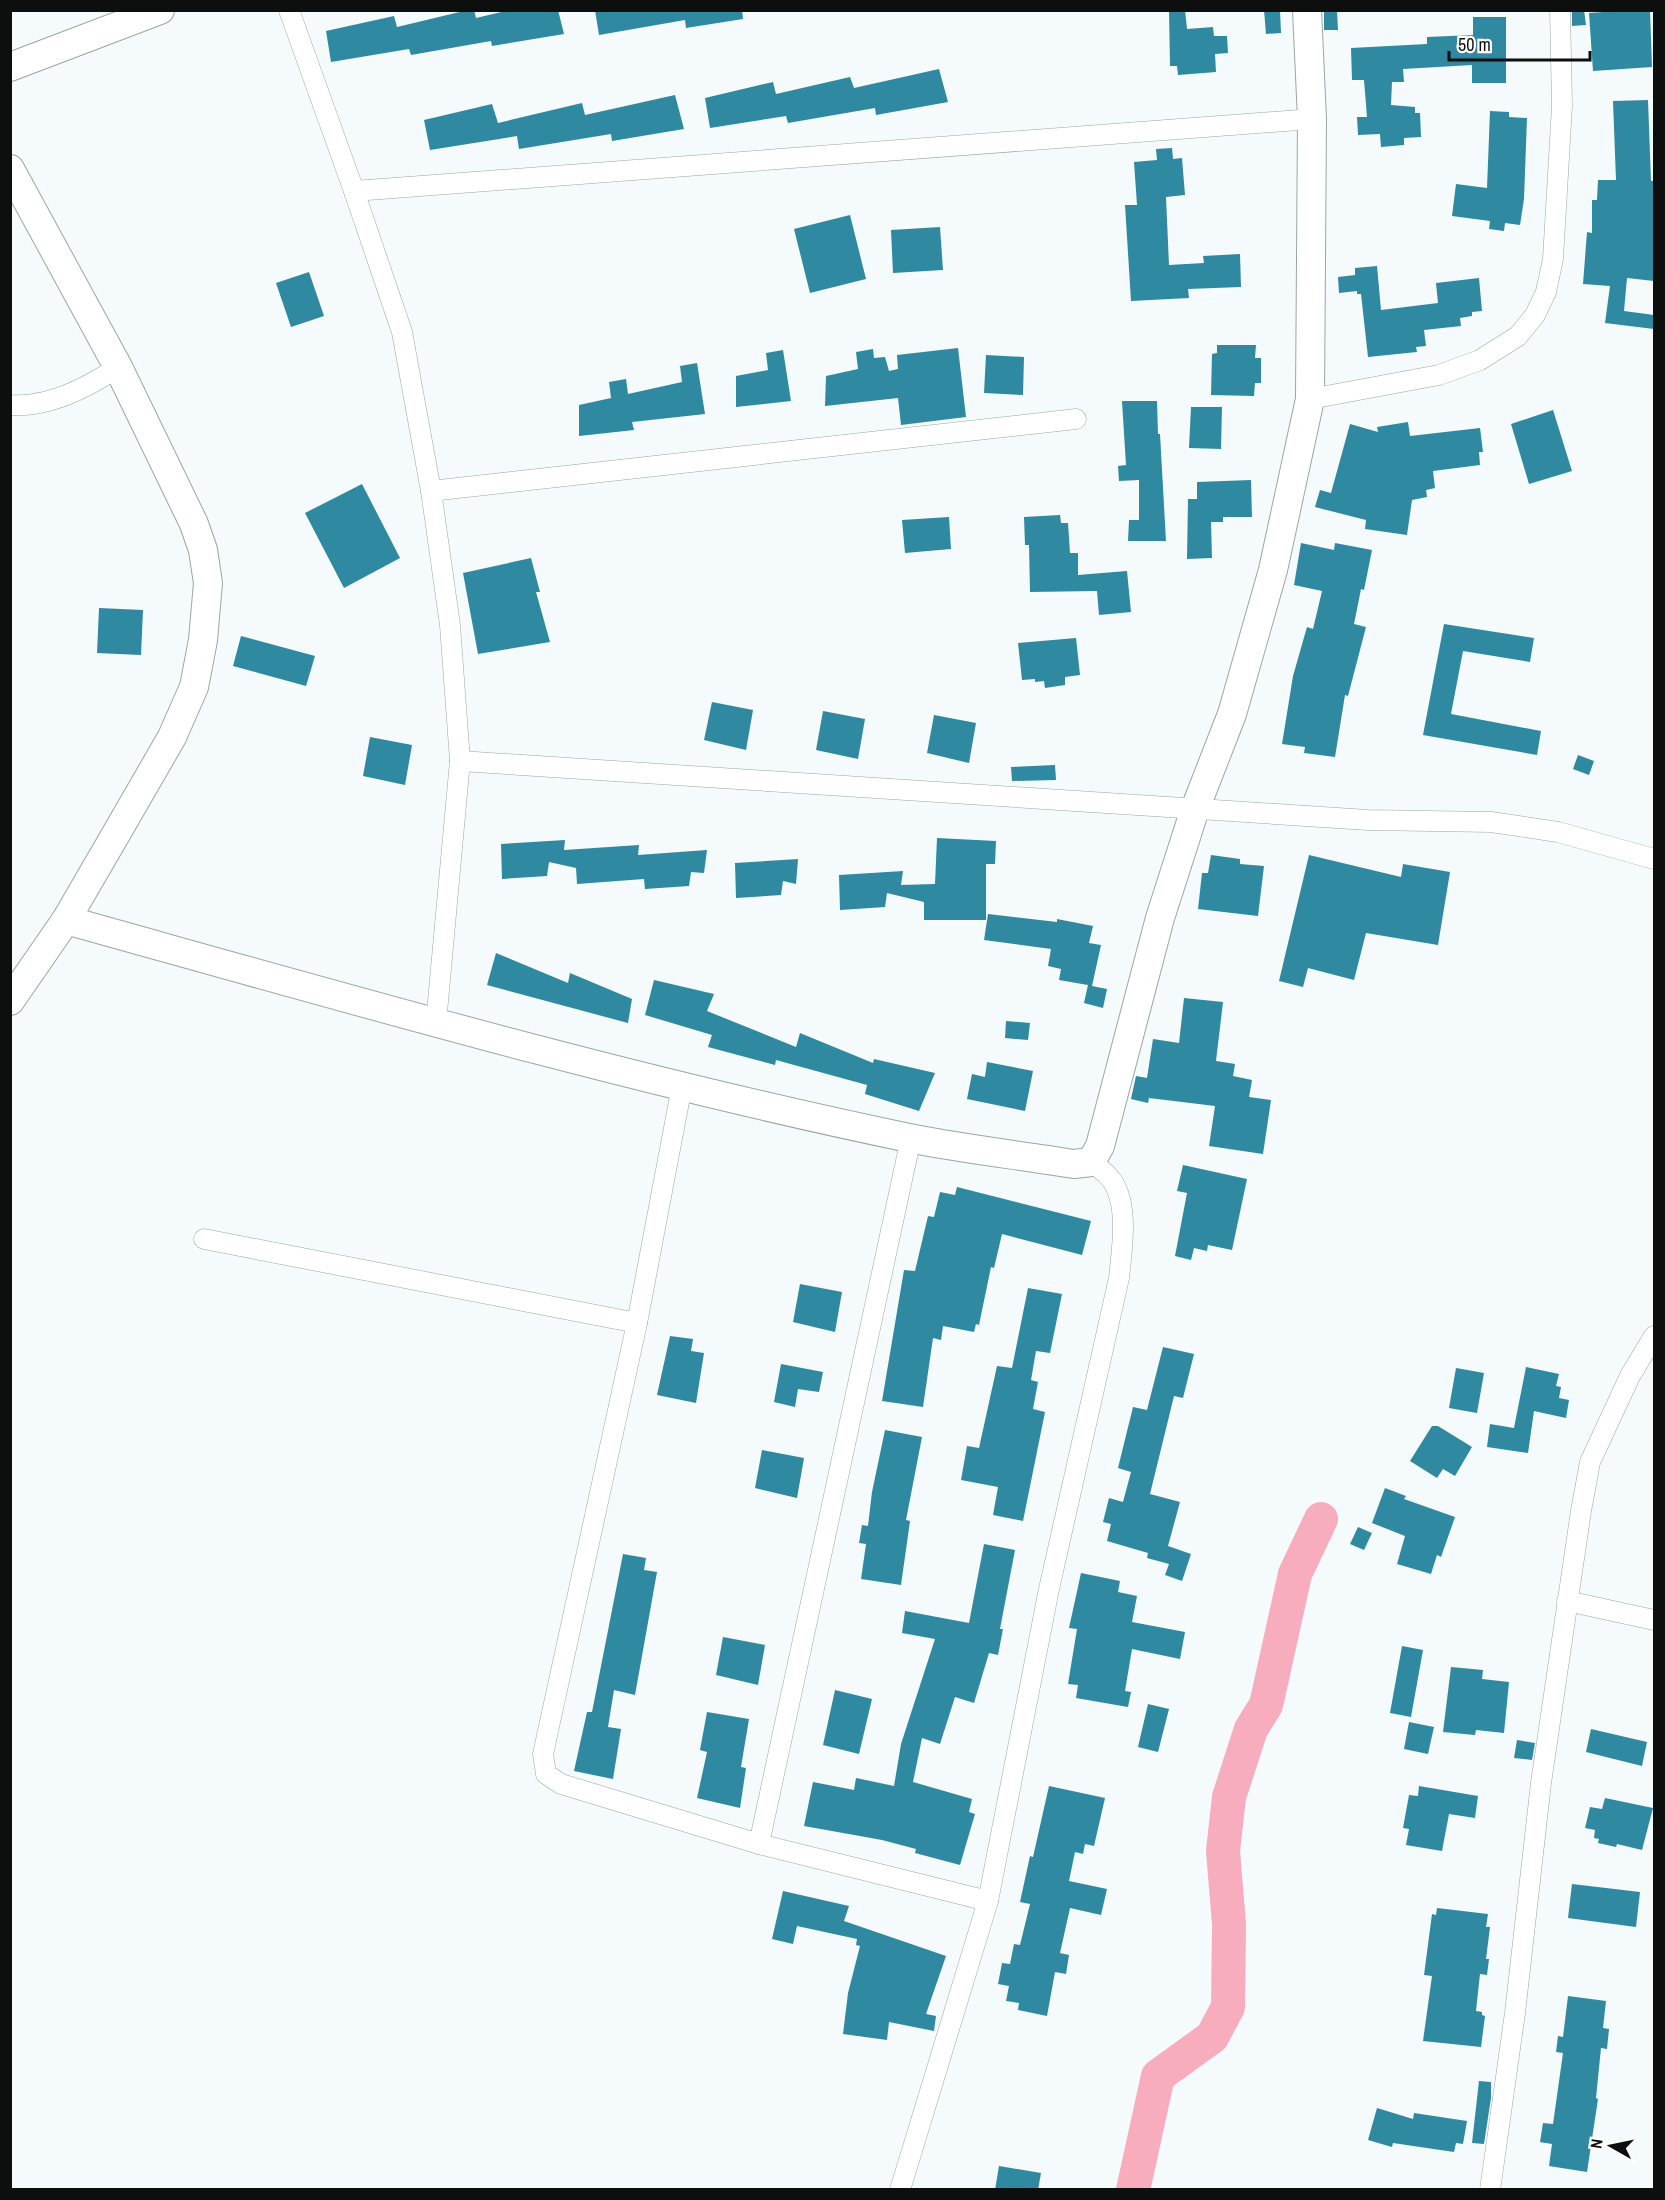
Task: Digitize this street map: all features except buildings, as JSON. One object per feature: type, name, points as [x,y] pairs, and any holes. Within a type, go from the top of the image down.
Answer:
[{"type":"street","points":[[10,67],[160,10]]},
{"type":"street","points":[[289,10],[402,332],[431,491],[450,626],[460,761],[436,1023]]},
{"type":"street","points":[[1091,1162],[1100,1146],[1160,918],[1195,809],[1232,714],[1273,570],[1310,399],[1312,119],[1307,10]]},
{"type":"street","points":[[1310,399],[1439,375],[1480,360],[1518,336],[1535,315],[1546,292],[1553,259],[1562,106],[1560,10]]},
{"type":"street","points":[[354,191],[1312,119]]},
{"type":"street","points":[[10,169],[118,367],[194,524],[203,550],[208,583],[203,640],[194,687],[172,737],[66,920],[10,1001]]},
{"type":"street","points":[[10,405],[22,406],[61,397],[93,384],[118,367]]},
{"type":"street","points":[[431,491],[1076,419]]},
{"type":"street","points":[[460,761],[1368,820],[1491,822],[1558,832],[1654,859]]},
{"type":"street","points":[[66,920],[436,1023],[682,1086],[911,1138],[1074,1164],[1091,1162],[1110,1178],[1121,1199],[1122,1246],[1119,1278],[1049,1589],[988,1901],[900,2190]]},
{"type":"street","points":[[682,1086],[637,1323],[543,1754],[546,1774],[561,1784],[759,1844],[988,1901]]},
{"type":"street","points":[[759,1844],[911,1138]]},
{"type":"street","points":[[204,1239],[637,1323]]},
{"type":"street","points":[[1490,2190],[1515,2013],[1541,1783],[1590,1462],[1630,1376],[1654,1336]]},
{"type":"street","points":[[1567,1601],[1654,1620]]},
{"type":"waterway","points":[[1133,2190],[1158,2076],[1212,2037],[1228,2007],[1229,1924],[1223,1851],[1229,1797],[1251,1729],[1266,1705],[1295,1574],[1321,1519]]}]
